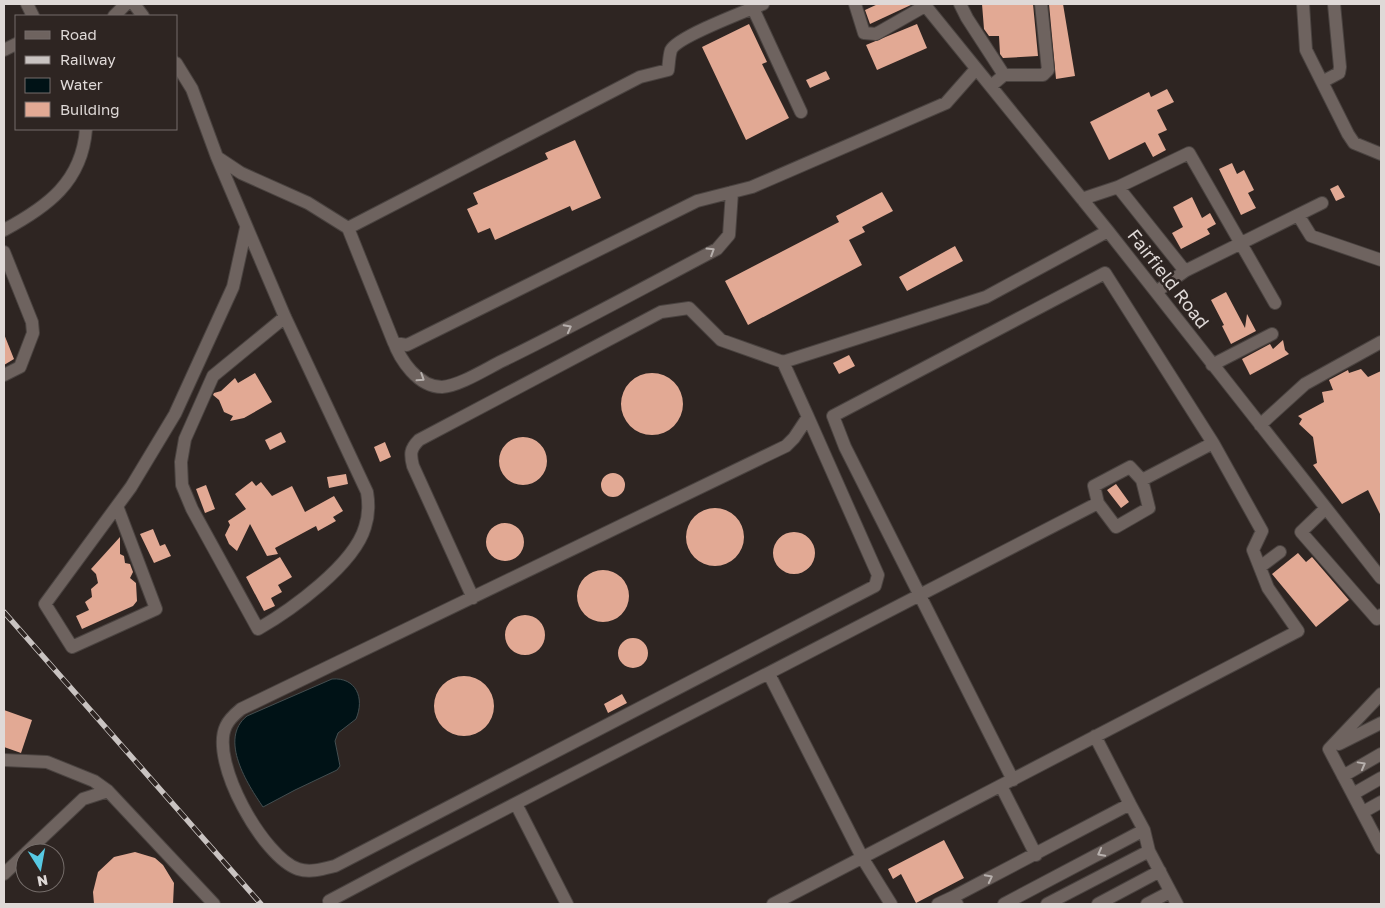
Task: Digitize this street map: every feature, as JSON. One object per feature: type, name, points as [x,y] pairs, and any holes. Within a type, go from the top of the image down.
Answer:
[{"type":"street","points":[[115,15],[126,4]]},
{"type":"street","points":[[134,4],[141,15]]},
{"type":"street","points":[[855,4],[864,33],[867,35],[876,34],[924,5]]},
{"type":"street","points":[[960,4],[1004,75]]},
{"type":"street","points":[[991,86],[1004,75],[1043,75],[1048,70],[1041,4]]},
{"type":"street","points":[[1303,4],[1306,50],[1322,82],[1354,143],[1381,154]]},
{"type":"street","points":[[1322,82],[1339,73],[1340,67],[1334,4]]},
{"type":"street","points":[[348,228],[640,77],[668,70],[671,50],[674,46],[694,33],[756,5],[801,112]]},
{"type":"street","name":"Fairfield Road","points":[[924,5],[1108,231],[1325,509],[1379,571]]},
{"type":"street","points":[[178,66],[192,89],[246,228],[285,317],[367,492],[369,507],[365,528],[355,546],[330,576],[304,599],[258,629],[192,509],[182,485],[181,462],[185,439],[213,376],[285,317]]},
{"type":"street","points":[[393,340],[394,343],[407,345],[697,201],[752,187],[946,103],[976,68]]},
{"type":"street","points":[[4,230],[46,206],[62,189],[74,172],[81,154],[86,130]]},
{"type":"street","points":[[1082,199],[1118,187],[1189,153],[1275,303]]},
{"type":"street","points":[[218,157],[241,173],[308,203],[348,228],[399,356],[420,380],[442,387],[462,380],[544,341],[717,249],[728,235],[732,192]]},
{"type":"street","points":[[1118,187],[1185,271]]},
{"type":"street","points":[[1156,292],[1185,271],[1322,203]]},
{"type":"street","points":[[1298,215],[1311,236],[1381,260]]},
{"type":"street","points":[[117,506],[156,609],[72,647],[45,604],[117,506],[162,437],[234,287],[246,228]]},
{"type":"street","points":[[474,598],[412,466],[410,455],[412,448],[419,440],[661,312],[689,308],[721,340],[783,362],[986,297],[1108,231]]},
{"type":"street","points":[[4,252],[32,322],[32,333],[20,367],[4,375]]},
{"type":"street","points":[[773,904],[863,859],[1298,631],[1268,588],[1260,567],[1254,550],[1262,531],[1213,443],[1105,274],[833,416],[845,447],[1013,780]]},
{"type":"street","points":[[1212,365],[1272,334]]},
{"type":"street","points":[[1260,425],[1305,384],[1381,342]]},
{"type":"street","points":[[783,362],[808,417],[878,575],[875,586],[335,866],[307,871],[296,869],[278,858],[243,808],[232,787],[225,761],[223,741],[225,727],[233,716],[250,705],[786,446],[794,438],[808,417]]},
{"type":"street","points":[[1142,480],[1213,443]]},
{"type":"street","points":[[1130,468],[1142,480],[1149,508],[1116,526],[1098,503],[1094,486],[1130,468]]},
{"type":"street","points":[[331,904],[329,901],[1098,503]]},
{"type":"street","points":[[1325,509],[1301,532],[1376,619],[1381,615]]},
{"type":"street","points":[[1260,567],[1280,552]]},
{"type":"street","points":[[769,674],[863,859],[892,904]]},
{"type":"street","points":[[1329,749],[1377,701],[1381,694]]},
{"type":"street","points":[[1329,749],[1381,723]]},
{"type":"street","points":[[1095,736],[1144,830],[1149,851],[1177,904]]},
{"type":"street","points":[[1329,749],[1363,812],[1378,832],[1381,848]]},
{"type":"street","points":[[1343,776],[1381,754]]},
{"type":"street","points":[[4,760],[47,762],[94,781],[108,791],[214,904]]},
{"type":"street","points":[[1353,794],[1381,778]]},
{"type":"street","points":[[1001,786],[1036,854]]},
{"type":"street","points":[[36,843],[83,799],[108,791]]},
{"type":"street","points":[[1363,812],[1381,802]]},
{"type":"street","points":[[516,804],[567,904]]},
{"type":"street","points":[[938,904],[955,900],[1130,804]]},
{"type":"street","points":[[1004,904],[1144,830]]},
{"type":"street","points":[[1047,904],[1149,851]]},
{"type":"street","points":[[4,874],[15,863]]},
{"type":"street","points":[[1098,904],[1160,872]]},
{"type":"street","points":[[1147,904],[1170,892]]},
{"type":"water","points":[[332,679],[347,681],[353,685],[359,697],[359,711],[356,719],[338,733],[335,741],[340,766],[337,770],[263,807],[250,787],[238,762],[235,737],[239,726],[247,716]]},
{"type":"building","points":[[878,4],[913,4],[870,24],[865,10]]},
{"type":"building","points":[[982,4],[1033,4],[1038,56],[1003,58],[1000,54],[999,36],[989,36],[984,29]]},
{"type":"building","points":[[1049,4],[1063,4],[1075,76],[1056,79]]},
{"type":"building","points":[[749,24],[767,62],[762,64],[789,118],[746,140],[702,47]]},
{"type":"building","points":[[917,24],[927,48],[877,70],[866,45]]},
{"type":"building","points":[[826,71],[830,79],[810,88],[806,80]]},
{"type":"building","points":[[1167,89],[1174,102],[1157,110],[1167,130],[1158,134],[1166,150],[1153,157],[1145,142],[1109,160],[1090,122],[1149,92],[1151,97]]},
{"type":"building","points":[[575,140],[601,198],[572,211],[570,206],[495,240],[490,228],[478,233],[467,209],[478,204],[473,193],[548,159],[545,153]]},
{"type":"building","points":[[1232,163],[1237,174],[1244,170],[1254,190],[1248,193],[1256,208],[1241,215],[1219,169]]},
{"type":"building","points":[[1338,185],[1345,197],[1336,201],[1330,189]]},
{"type":"building","points":[[882,192],[893,211],[862,227],[865,232],[849,240],[862,265],[748,325],[725,281],[839,222],[836,216]]},
{"type":"building","points":[[1192,197],[1202,218],[1210,213],[1216,224],[1207,229],[1210,234],[1181,249],[1172,233],[1183,227],[1173,207]]},
{"type":"building","points":[[955,246],[963,261],[907,291],[899,277]]},
{"type":"building","points":[[1226,292],[1245,328],[1247,314],[1256,331],[1231,344],[1211,300]]},
{"type":"building","points":[[4,334],[14,359],[4,365]]},
{"type":"building","points":[[1283,340],[1285,350],[1289,354],[1250,375],[1242,359],[1270,344],[1273,349]]},
{"type":"building","points":[[849,355],[855,366],[839,374],[833,363]]},
{"type":"building","points":[[1361,369],[1368,377],[1381,371],[1381,516],[1368,490],[1342,504],[1313,465],[1317,463],[1313,437],[1299,424],[1302,419],[1298,416],[1324,402],[1322,392],[1333,390],[1329,380],[1348,370],[1349,373]]},
{"type":"building","points":[[255,373],[272,402],[244,418],[230,421],[233,416],[224,412],[219,400],[213,395],[214,393],[221,391],[235,378],[238,383]]},
{"type":"building","points":[[646,373],[658,373],[674,382],[681,392],[683,404],[681,416],[674,426],[658,435],[646,435],[635,430],[626,421],[621,410],[621,398],[626,387],[635,378]]},
{"type":"building","points":[[281,432],[286,442],[270,450],[265,440]]},
{"type":"building","points":[[518,437],[528,437],[540,444],[547,456],[547,466],[540,478],[528,485],[518,485],[510,481],[503,474],[499,466],[499,456],[503,448],[510,441]]},
{"type":"building","points":[[385,442],[391,457],[380,462],[374,447]]},
{"type":"building","points":[[613,473],[618,474],[624,480],[624,490],[618,496],[613,497],[608,496],[602,490],[601,485],[602,480],[608,474]]},
{"type":"building","points":[[346,474],[348,484],[329,488],[327,477]]},
{"type":"building","points":[[252,481],[256,486],[261,482],[272,496],[292,486],[305,512],[334,496],[343,511],[333,517],[336,521],[318,531],[316,526],[275,548],[278,554],[267,556],[250,524],[237,551],[229,544],[225,535],[230,525],[228,521],[246,509],[235,494]]},
{"type":"building","points":[[1116,484],[1129,502],[1121,508],[1107,490]]},
{"type":"building","points":[[206,485],[215,509],[205,513],[196,489]]},
{"type":"building","points":[[715,508],[726,510],[739,521],[744,537],[742,548],[731,561],[715,566],[704,564],[691,553],[686,537],[688,526],[699,513]]},
{"type":"building","points":[[505,523],[518,529],[524,542],[518,555],[505,561],[492,555],[486,542],[492,529]]},
{"type":"building","points":[[153,529],[160,546],[165,544],[171,556],[154,563],[140,534]]},
{"type":"building","points":[[798,532],[806,535],[812,541],[815,553],[812,565],[806,571],[790,574],[782,571],[776,565],[773,549],[776,541],[782,535]]},
{"type":"building","points":[[120,537],[120,554],[124,556],[125,563],[130,564],[133,572],[130,578],[136,583],[137,601],[133,606],[82,629],[76,616],[89,610],[85,602],[92,597],[91,589],[98,583],[96,574],[91,569]]},
{"type":"building","points":[[1298,553],[1306,562],[1312,557],[1349,600],[1316,627],[1272,574]]},
{"type":"building","points":[[280,557],[292,577],[278,585],[282,592],[271,598],[275,606],[264,611],[246,577]]},
{"type":"building","points":[[598,570],[608,570],[617,574],[625,582],[629,596],[625,610],[617,618],[608,622],[598,622],[589,618],[581,610],[577,601],[577,591],[581,582],[589,574]]},
{"type":"building","points":[[525,615],[539,621],[545,635],[539,649],[525,655],[511,649],[505,635],[511,621]]},
{"type":"building","points":[[633,638],[644,642],[648,653],[644,664],[633,668],[622,664],[618,653],[622,642]]},
{"type":"building","points":[[464,676],[480,681],[485,685],[489,690],[494,706],[489,722],[485,727],[480,731],[464,736],[448,731],[443,727],[439,722],[434,706],[439,690],[443,685],[448,681]]},
{"type":"building","points":[[622,694],[627,703],[608,713],[604,704]]},
{"type":"building","points":[[4,710],[32,720],[21,753],[4,747]]},
{"type":"building","points":[[944,840],[964,878],[916,903],[901,874],[893,879],[888,869]]},
{"type":"building","points":[[135,852],[155,858],[163,865],[174,883],[173,904],[94,904],[93,892],[98,872],[114,857]]},
{"type":"railway","points":[[4,612],[261,904]]}]
